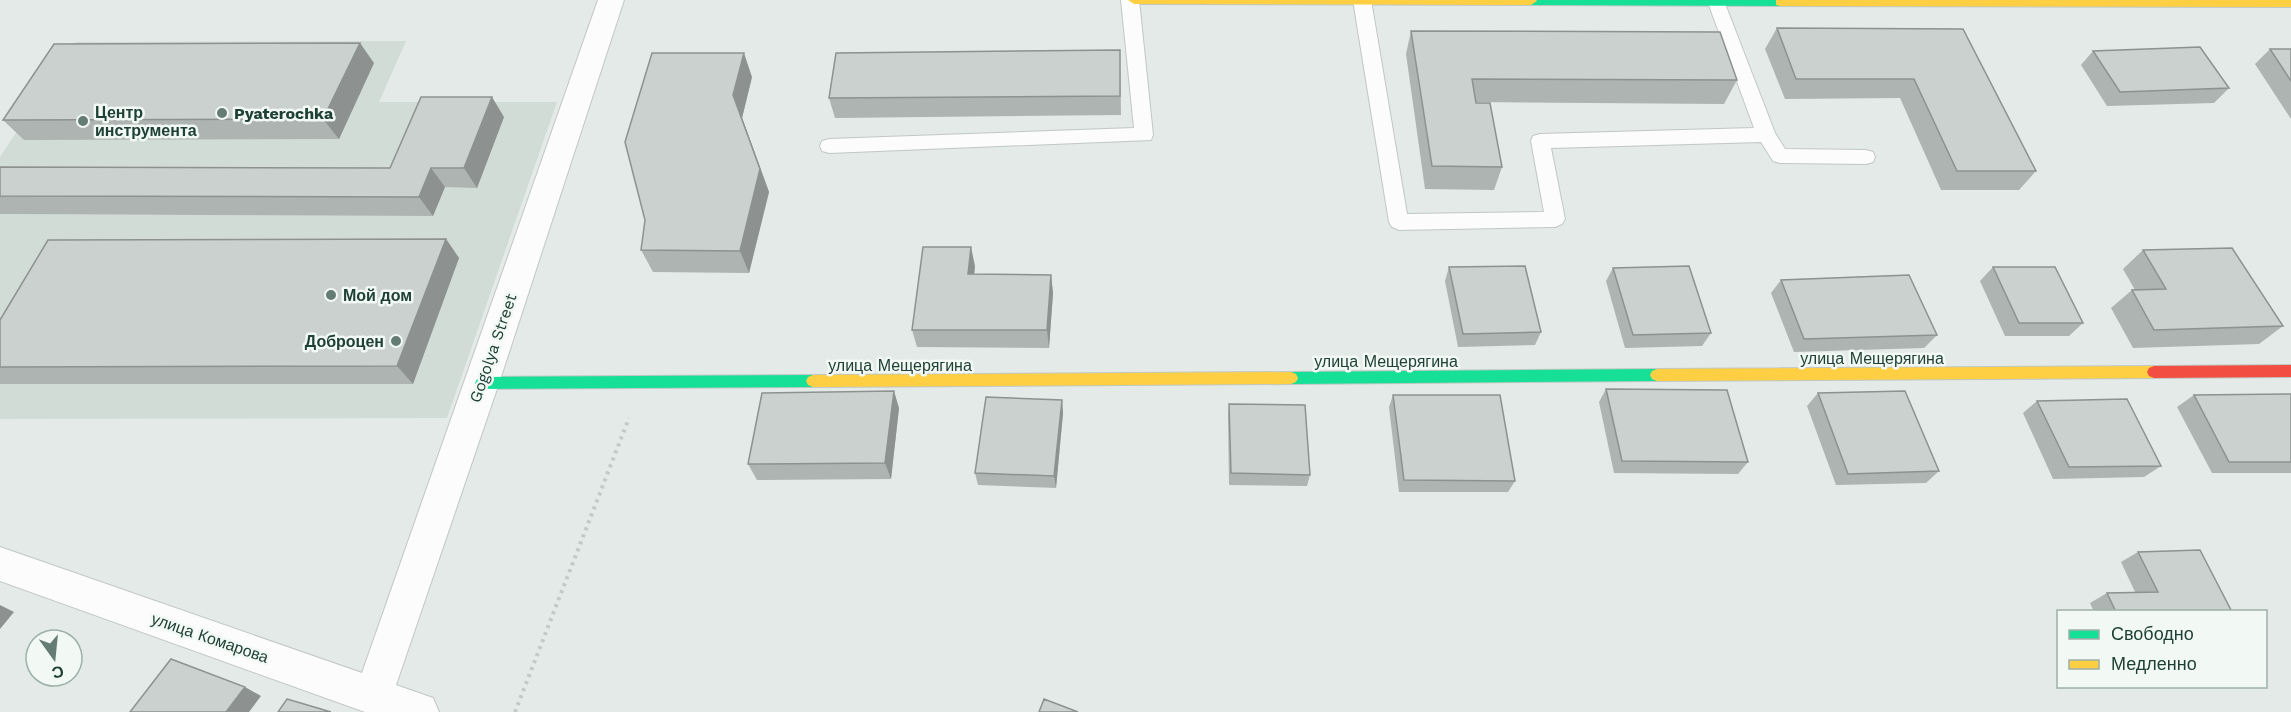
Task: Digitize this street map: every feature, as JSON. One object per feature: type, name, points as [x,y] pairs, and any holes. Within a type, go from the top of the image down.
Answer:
[{"type":"street","name":"Gogolya Street","points":[[373,696],[482,383],[611,0]]},
{"type":"street","points":[[1132,0],[2291,3]]},
{"type":"street","name":"улица Мещерягина","points":[[482,383],[642,384],[2291,371]]},
{"type":"street","name":"улица Комарова","points":[[0,564],[419,712]]},
{"type":"lane","points":[[829,146],[1144,135],[1132,0]]},
{"type":"lane","points":[[1362,0],[1399,222],[1555,219],[1540,141],[1766,135]]},
{"type":"lane","points":[[1715,1],[1766,135],[1780,156],[1866,157]]},
{"type":"path","points":[[515,712],[642,384]]},
{"type":"shaded area","points":[[406,41],[379,102],[557,102],[447,418],[0,419],[0,384],[413,384],[459,258],[0,378],[0,214],[433,216],[404,187],[0,187],[0,157],[76,42]]},
{"type":"building","points":[[1777,28],[1963,29],[2036,171],[1957,171],[1914,79],[1796,79]]},
{"type":"building","points":[[1411,31],[1720,32],[1737,80],[1472,79],[1476,103],[1490,103],[1502,167],[1432,166]]},
{"type":"building","points":[[360,43],[323,119],[3,120],[54,44]]},
{"type":"building","points":[[2200,47],[2229,88],[2120,92],[2093,51]]},
{"type":"building","points":[[2270,49],[2291,49],[2291,81]]},
{"type":"building","points":[[1120,50],[1120,96],[829,98],[836,53]]},
{"type":"building","points":[[652,53],[744,53],[733,95],[760,169],[740,251],[641,250],[645,220],[625,142]]},
{"type":"building","points":[[421,97],[492,97],[464,168],[431,168],[419,197],[0,196],[0,167],[390,168]]},
{"type":"building","points":[[446,239],[397,366],[0,367],[0,320],[48,240]]},
{"type":"building","points":[[923,247],[971,247],[968,274],[1051,275],[1047,330],[912,330]]},
{"type":"building","points":[[2232,248],[2283,326],[2154,330],[2132,290],[2166,289],[2143,250]]},
{"type":"building","points":[[1525,266],[1541,332],[1463,334],[1449,267]]},
{"type":"building","points":[[1689,266],[1711,333],[1633,335],[1613,268]]},
{"type":"building","points":[[1993,267],[2055,267],[2083,323],[2019,323]]},
{"type":"building","points":[[1909,275],[1937,335],[1804,339],[1781,280]]},
{"type":"building","points":[[1606,389],[1727,390],[1748,462],[1622,461]]},
{"type":"building","points":[[894,391],[885,463],[748,464],[762,393]]},
{"type":"building","points":[[1905,391],[1939,471],[1848,474],[1818,393]]},
{"type":"building","points":[[2291,394],[2291,462],[2229,462],[2194,395]]},
{"type":"building","points":[[1393,395],[1500,395],[1515,481],[1404,480]]},
{"type":"building","points":[[986,397],[1062,400],[1054,476],[975,473]]},
{"type":"building","points":[[2127,399],[2161,466],[2069,467],[2037,401]]},
{"type":"building","points":[[1229,404],[1305,405],[1310,475],[1231,473]]},
{"type":"building","points":[[2200,550],[2231,610],[2115,610],[2107,593],[2158,592],[2138,552]]},
{"type":"building","points":[[171,659],[245,687],[226,712],[130,712]]},
{"type":"building","points":[[287,699],[331,712],[278,712]]},
{"type":"building","points":[[1044,699],[1078,712],[1039,712]]},
{"type":"traffic: fast","points":[[1531,1],[1780,2]]},
{"type":"traffic: fast","points":[[1291,378],[1657,375]]},
{"type":"traffic: fast","points":[[482,383],[813,381]]},
{"type":"traffic: slow","points":[[1134,0],[1531,1]]},
{"type":"traffic: slow","points":[[1780,2],[2291,3]]},
{"type":"traffic: slow","points":[[1657,375],[2154,372]]},
{"type":"traffic: slow","points":[[813,381],[1291,378]]},
{"type":"traffic: jam","points":[[2154,372],[2291,371]]},
{"type":"place","name":"Pyaterochka","points":[[222,113]]},
{"type":"place","name":"Центр инструмента","points":[[83,121]]},
{"type":"place","name":"Мой дом","points":[[331,295]]},
{"type":"place","name":"Доброцен","points":[[396,341]]}]
